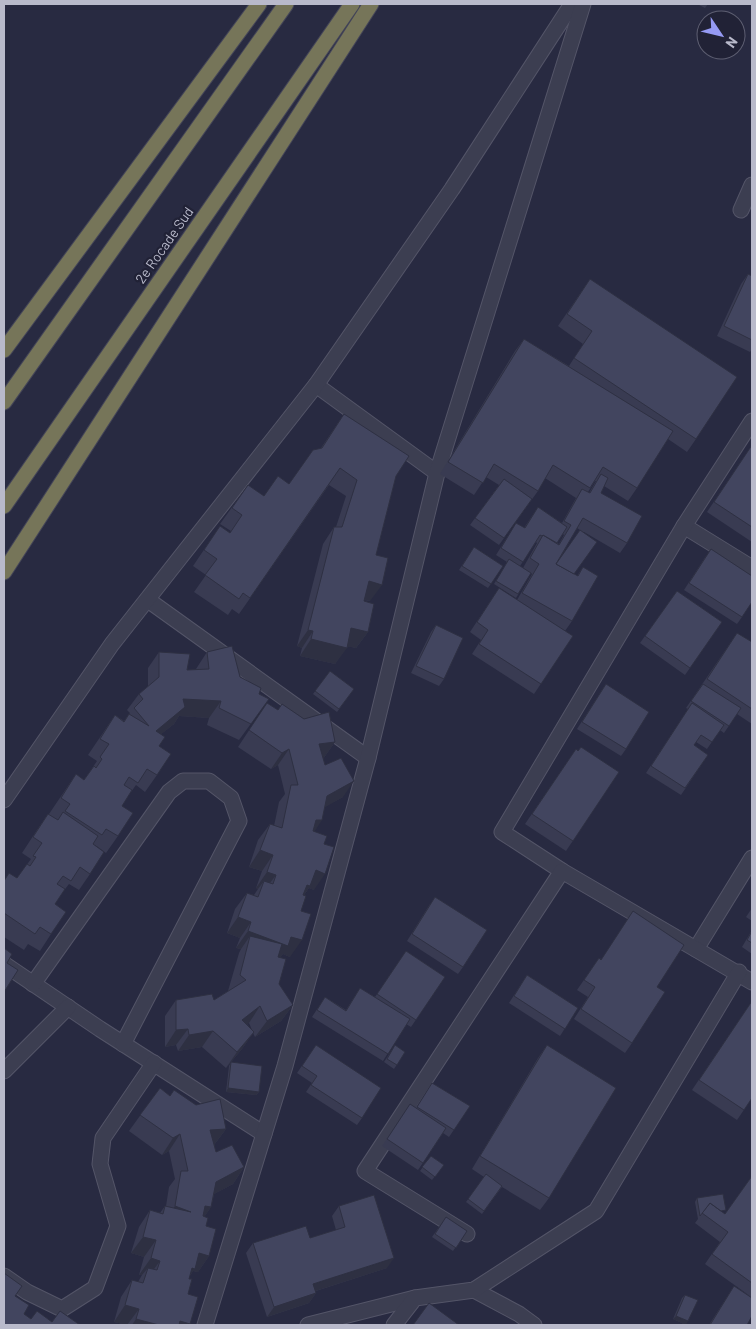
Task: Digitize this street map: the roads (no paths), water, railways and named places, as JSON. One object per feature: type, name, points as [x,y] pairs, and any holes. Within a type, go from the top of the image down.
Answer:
[{"type":"highway","points":[[4,350],[259,4]]},
{"type":"highway","points":[[4,402],[286,4]]},
{"type":"highway","name":"2e Rocade Sud","points":[[4,506],[352,4]]},
{"type":"highway","points":[[4,572],[371,4]]},
{"type":"street","points":[[4,800],[112,644],[316,385],[452,189],[572,4]]},
{"type":"street","points":[[205,1325],[285,1066],[368,758],[438,473],[583,4]]},
{"type":"street","points":[[741,210],[752,185]]},
{"type":"street","points":[[316,385],[438,473]]},
{"type":"street","points":[[752,421],[684,526],[502,832],[562,871],[739,972],[752,982]]},
{"type":"street","points":[[684,526],[752,568]]},
{"type":"street","points":[[148,600],[368,758]]},
{"type":"street","points":[[33,984],[169,792],[183,781],[209,781],[231,798],[239,821],[123,1044]]},
{"type":"street","points":[[696,949],[752,858]]},
{"type":"street","points":[[467,1234],[365,1171],[562,871]]},
{"type":"street","points":[[4,964],[123,1044],[264,1134]]},
{"type":"street","points":[[308,1325],[415,1298],[474,1290],[596,1212],[739,972]]},
{"type":"street","points":[[4,1071],[68,1007]]},
{"type":"street","points":[[4,1276],[27,1292],[62,1309],[95,1288],[118,1226],[100,1164],[103,1138],[154,1063]]},
{"type":"street","points":[[474,1290],[534,1325]]},
{"type":"street","points":[[394,1325],[415,1298]]}]
